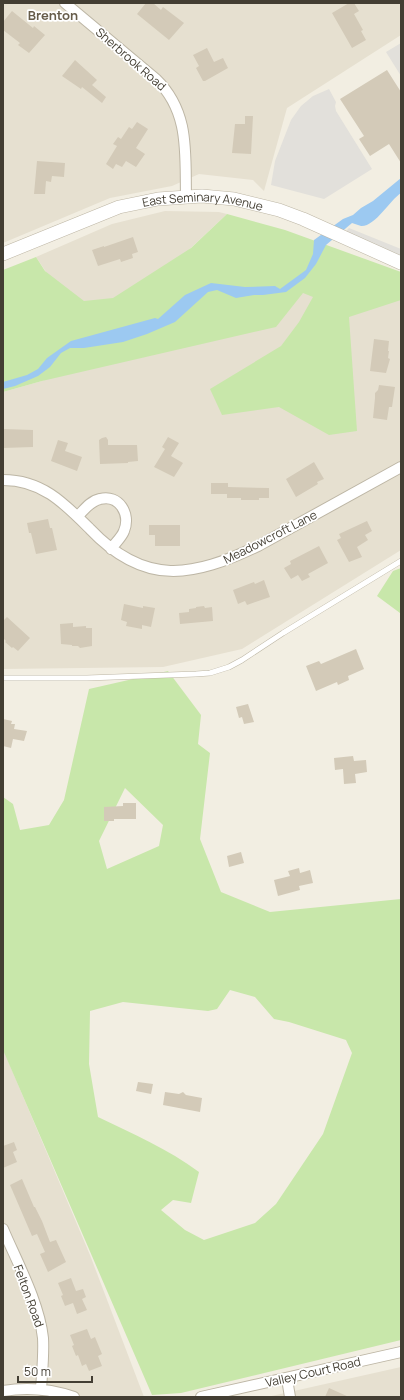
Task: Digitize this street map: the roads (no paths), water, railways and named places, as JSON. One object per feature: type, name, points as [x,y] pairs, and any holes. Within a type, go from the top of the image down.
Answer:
[{"type":"street","name":"Sherbrook Road","points":[[65,3],[156,79],[169,92],[183,124],[185,141],[186,196]]},
{"type":"street","name":"East Seminary Avenue","points":[[3,254],[119,207],[158,198],[186,196],[219,197],[250,202],[279,210],[329,230],[401,263]]},
{"type":"street","name":"Meadowcroft Lane","points":[[3,480],[15,480],[30,483],[45,490],[78,516],[111,549],[127,560],[143,567],[160,570],[181,570],[215,564],[258,546],[401,467]]},
{"type":"street","points":[[78,516],[91,502],[99,499],[108,498],[122,506],[126,514],[124,533],[111,549]]},
{"type":"street","name":"Felton Road","points":[[3,1229],[31,1296],[40,1324],[43,1352],[41,1390]]},
{"type":"street","name":"Valley Court Road","points":[[202,1397],[401,1352]]},
{"type":"street","points":[[287,1379],[290,1397]]},
{"type":"street","points":[[3,1391],[25,1389],[41,1390],[74,1397]]},
{"type":"lane","points":[[3,678],[87,678],[210,673],[229,667],[242,660],[282,633],[401,561]]},
{"type":"water","points":[[401,178],[401,193],[377,218],[366,225],[361,226],[352,223],[326,245],[316,264],[305,278],[286,292],[236,298],[217,290],[208,292],[175,322],[123,342],[84,348],[70,348],[61,353],[50,367],[38,376],[15,386],[3,389],[3,382],[27,375],[38,369],[47,358],[71,341],[155,318],[158,319],[185,295],[211,283],[245,287],[275,286],[280,289],[306,270],[313,254],[314,240],[343,219],[353,215],[373,201]]},
{"type":"district","name":"Brenton","points":[[53,15]]}]
